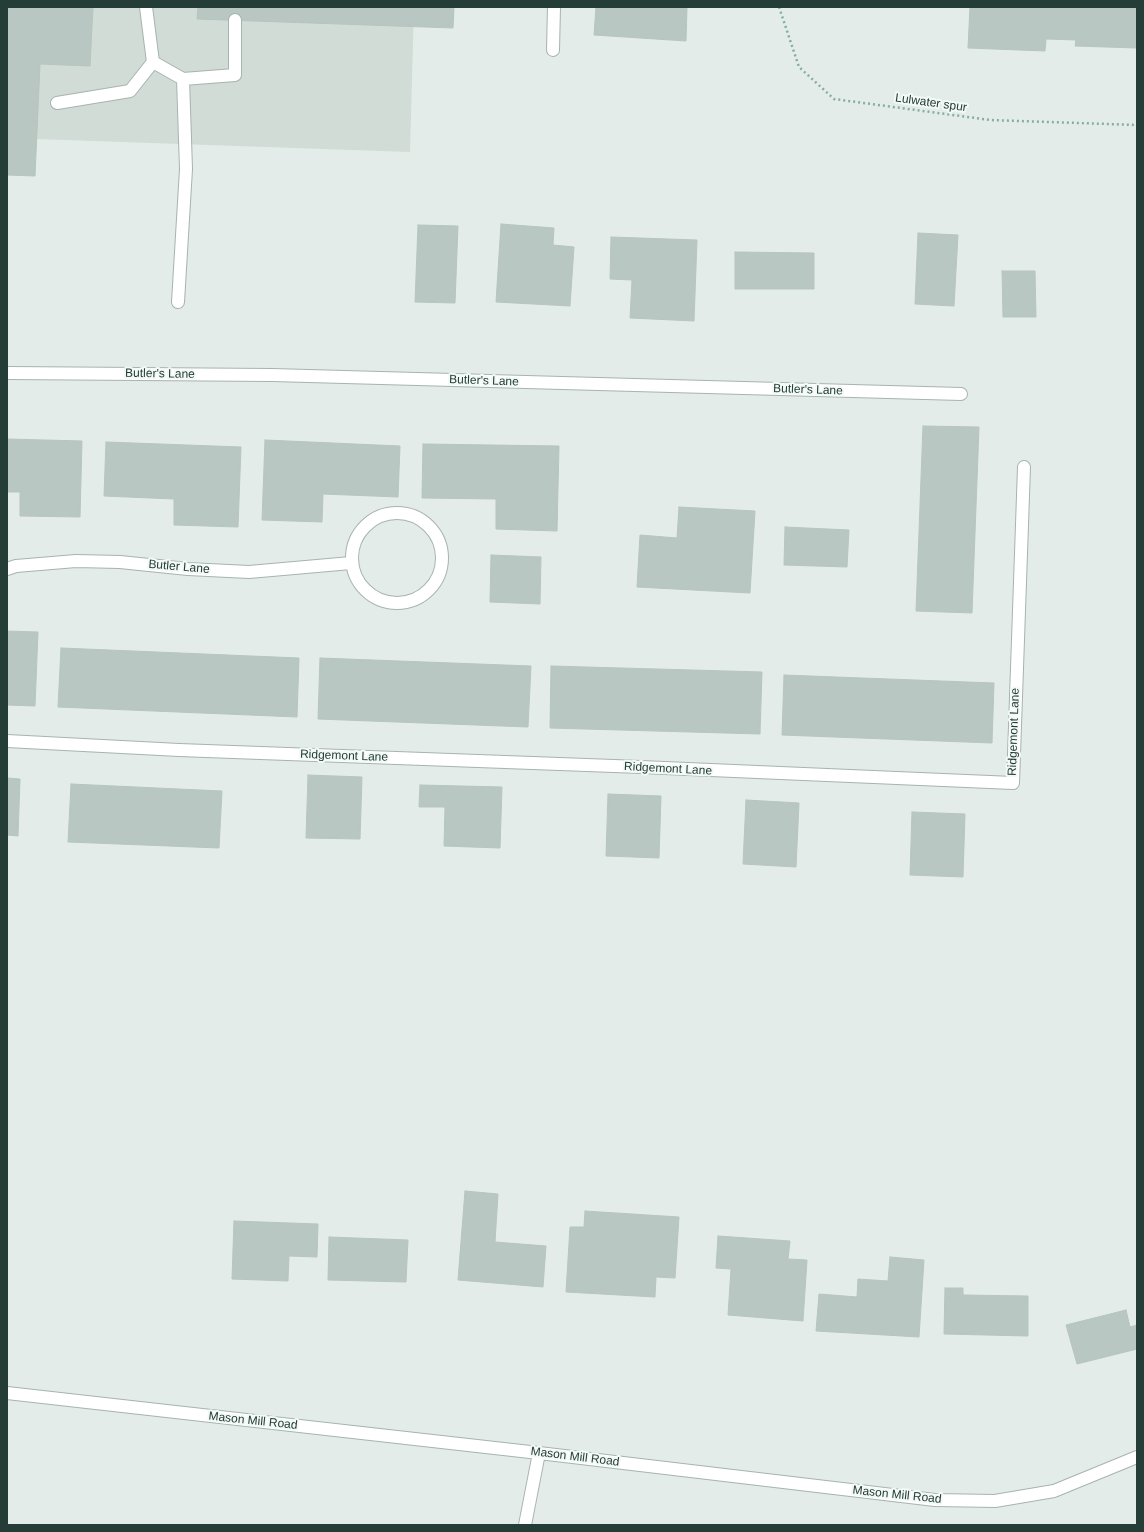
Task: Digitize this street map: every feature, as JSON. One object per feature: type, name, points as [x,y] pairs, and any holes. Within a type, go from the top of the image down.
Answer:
[{"type":"street","points":[[56,102],[130,91],[153,62],[146,7]]},
{"type":"street","points":[[553,50],[554,7]]},
{"type":"street","points":[[153,62],[184,79],[234,75],[235,20]]},
{"type":"street","points":[[178,302],[186,169],[184,79]]},
{"type":"street","name":"Butler's Lane","points":[[7,373],[272,376],[961,394]]},
{"type":"street","name":"Ridgemont Lane","points":[[7,741],[180,750],[641,767],[1013,783],[1024,467]]},
{"type":"street","points":[[405,513],[423,520],[436,534],[440,544],[442,564],[436,582],[425,595],[412,602],[390,604],[378,600],[365,592],[354,576],[351,563],[355,539],[360,531],[372,520],[388,514],[405,513]]},
{"type":"street","name":"Butler Lane","points":[[7,569],[16,566],[76,561],[120,562],[188,569],[249,572],[351,563]]},
{"type":"street","name":"Mason Mill Road","points":[[7,1393],[539,1453],[935,1500],[995,1501],[1054,1491],[1137,1457]]},
{"type":"street","points":[[525,1525],[539,1453]]},
{"type":"path","name":"Lulwater spur","points":[[779,7],[799,67],[834,99],[990,120],[1137,125]]},
{"type":"shaded area","points":[[7,7],[414,7],[410,152],[7,138]]},
{"type":"building","points":[[7,7],[93,7],[90,66],[40,64],[35,176],[7,175]]},
{"type":"building","points":[[198,7],[454,7],[453,28],[197,19]]},
{"type":"building","points":[[596,7],[687,7],[686,41],[594,35]]},
{"type":"building","points":[[970,7],[1137,7],[1137,48],[1075,46],[1076,40],[1046,39],[1045,51],[968,48]]},
{"type":"building","points":[[501,224],[554,228],[553,245],[574,247],[570,306],[496,302]]},
{"type":"building","points":[[418,225],[458,226],[455,303],[415,302]]},
{"type":"building","points":[[918,233],[958,235],[954,306],[915,304]]},
{"type":"building","points":[[611,237],[697,240],[694,321],[630,318],[632,280],[610,279]]},
{"type":"building","points":[[735,252],[814,253],[814,289],[735,289]]},
{"type":"building","points":[[1002,271],[1035,271],[1036,317],[1003,317]]},
{"type":"building","points":[[923,426],[979,427],[972,613],[916,611]]},
{"type":"building","points":[[7,439],[82,441],[80,517],[20,516],[20,492],[7,492]]},
{"type":"building","points":[[265,440],[400,446],[398,497],[323,494],[322,522],[262,520]]},
{"type":"building","points":[[106,442],[241,447],[238,527],[174,525],[174,499],[104,496]]},
{"type":"building","points":[[423,444],[559,446],[557,531],[496,529],[496,499],[422,498]]},
{"type":"building","points":[[679,507],[755,511],[750,593],[637,587],[640,535],[677,538]]},
{"type":"building","points":[[785,527],[849,530],[847,567],[784,565]]},
{"type":"building","points":[[491,555],[541,557],[540,604],[490,602]]},
{"type":"building","points":[[7,631],[38,632],[35,706],[7,705]]},
{"type":"building","points":[[61,648],[299,658],[297,717],[58,707]]},
{"type":"building","points":[[320,658],[531,666],[528,727],[318,719]]},
{"type":"building","points":[[551,666],[762,672],[760,734],[550,728]]},
{"type":"building","points":[[784,675],[994,683],[992,743],[782,735]]},
{"type":"building","points":[[308,775],[362,777],[360,839],[306,838]]},
{"type":"building","points":[[7,778],[20,779],[18,836],[7,835]]},
{"type":"building","points":[[71,784],[222,791],[219,848],[68,842]]},
{"type":"building","points":[[420,785],[502,787],[500,848],[444,846],[445,807],[419,807]]},
{"type":"building","points":[[608,794],[661,796],[659,858],[606,856]]},
{"type":"building","points":[[746,800],[799,803],[796,867],[743,864]]},
{"type":"building","points":[[912,812],[965,814],[963,877],[910,875]]},
{"type":"building","points":[[465,1191],[498,1194],[495,1242],[546,1246],[543,1287],[458,1280]]},
{"type":"building","points":[[585,1211],[679,1217],[675,1278],[656,1277],[655,1297],[566,1292],[570,1227],[584,1227]]},
{"type":"building","points":[[234,1221],[318,1224],[317,1257],[289,1256],[288,1281],[232,1279]]},
{"type":"building","points":[[718,1236],[790,1241],[788,1259],[807,1260],[803,1321],[728,1315],[731,1269],[716,1268]]},
{"type":"building","points":[[329,1237],[408,1240],[406,1282],[328,1280]]},
{"type":"building","points":[[890,1257],[924,1260],[919,1337],[816,1331],[819,1294],[857,1297],[858,1279],[888,1281]]},
{"type":"building","points":[[945,1288],[963,1288],[963,1295],[1028,1296],[1028,1336],[944,1334]]},
{"type":"building","points":[[1126,1310],[1130,1327],[1137,1325],[1137,1349],[1077,1364],[1066,1325]]}]
